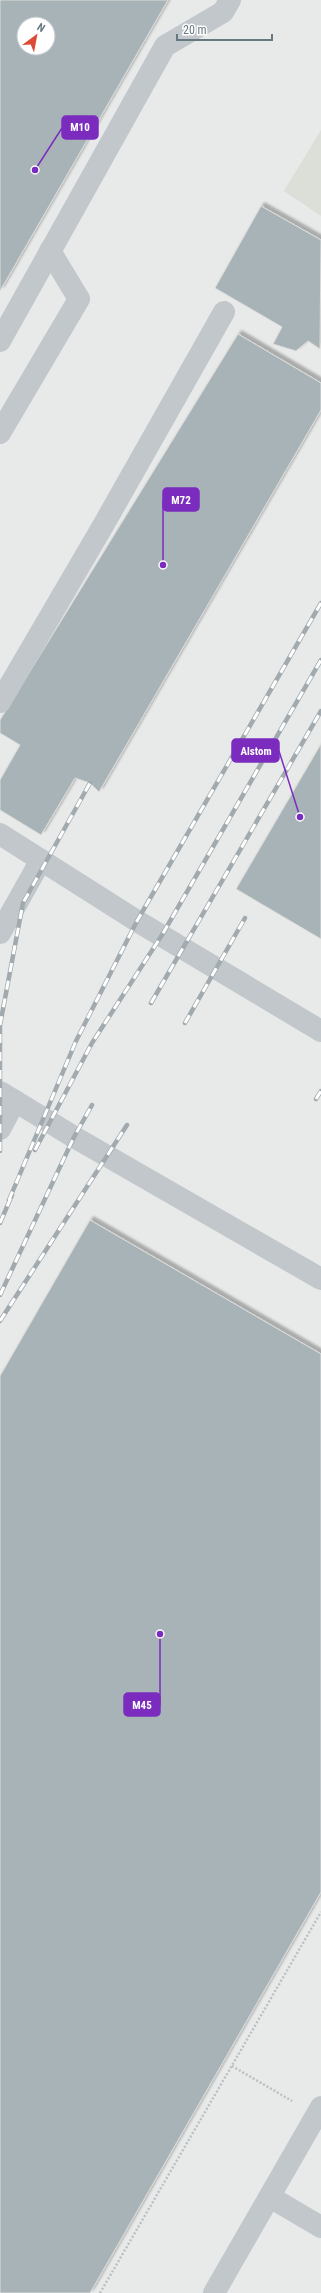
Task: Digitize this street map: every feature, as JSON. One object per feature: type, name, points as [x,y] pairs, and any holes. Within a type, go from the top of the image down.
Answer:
[{"type":"lane","points":[[0,341],[165,46],[223,12],[230,0]]},
{"type":"lane","points":[[0,434],[79,299],[50,252]]},
{"type":"lane","points":[[0,702],[104,524],[224,312]]},
{"type":"lane","points":[[0,834],[138,921],[321,1031]]},
{"type":"lane","points":[[0,933],[41,860]]},
{"type":"lane","points":[[0,1129],[8,1096],[74,1137],[321,1279]]},
{"type":"lane","points":[[214,2293],[318,2111]]},
{"type":"lane","points":[[270,2197],[321,2227]]},
{"type":"path","points":[[100,2293],[321,1912]]},
{"type":"path","points":[[232,2066],[318,2111]]},
{"type":"shaded area","points":[[0,0],[321,0],[321,2293],[0,2293]]},
{"type":"shaded area","points":[[321,130],[321,216],[284,191]]},
{"type":"building","points":[[0,0],[168,0],[0,291]]},
{"type":"building","points":[[261,206],[321,240],[320,349],[308,341],[296,351],[273,344],[282,327],[215,288]]},
{"type":"building","points":[[238,334],[321,383],[321,410],[99,792],[90,783],[75,778],[41,835],[0,810],[0,780],[20,745],[0,733],[0,720]]},
{"type":"building","points":[[321,744],[321,939],[236,889]]},
{"type":"building","points":[[90,1220],[321,1354],[321,1892],[90,2293],[0,2293],[0,1376]]},
{"type":"railway","points":[[9,1200],[76,1041],[137,921],[321,603]]},
{"type":"railway","points":[[35,1150],[92,1043],[162,935],[321,660]]},
{"type":"railway","points":[[151,1003],[321,711]]},
{"type":"railway","points":[[0,1151],[0,1025],[23,903],[90,783]]},
{"type":"railway","points":[[185,1023],[245,918]]},
{"type":"railway","points":[[316,1099],[321,1091]]},
{"type":"railway","points":[[0,1295],[74,1137],[92,1105]]},
{"type":"railway","points":[[0,1321],[127,1125]]},
{"type":"railway","points":[[0,1223],[12,1195]]},
{"type":"place","name":"M10","points":[[35,170]]},
{"type":"place","name":"M72","points":[[163,565]]},
{"type":"place","name":"Alstom","points":[[300,817]]},
{"type":"place","name":"M45","points":[[160,1634]]}]
